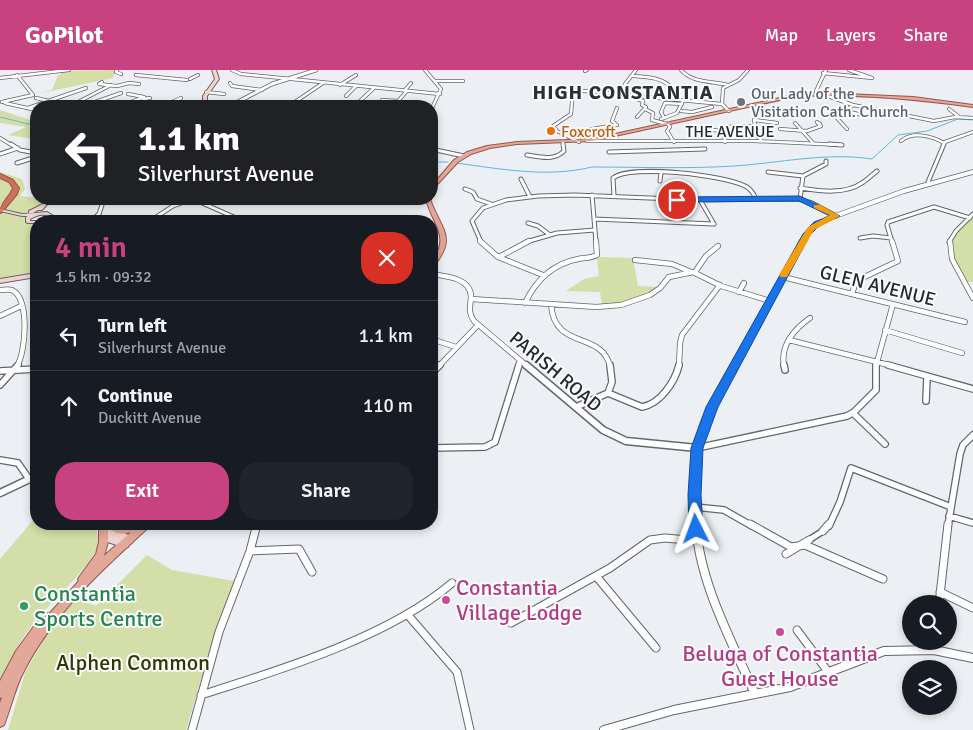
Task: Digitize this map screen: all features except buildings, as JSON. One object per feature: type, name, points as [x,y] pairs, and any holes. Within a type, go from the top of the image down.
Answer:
[{"type":"highway","points":[[0,176],[11,180],[16,188],[14,194],[0,210]]},
{"type":"highway","points":[[0,181],[9,183],[11,187],[0,210]]},
{"type":"highway","points":[[0,202],[7,198]]},
{"type":"main road","points":[[206,100],[206,92],[217,79],[214,70]]},
{"type":"main road","points":[[438,179],[451,165],[464,156],[480,149],[507,144],[572,140],[579,142],[587,141],[792,96],[819,94],[920,99],[973,106]]},
{"type":"main road","points":[[14,213],[32,212],[42,205]]},
{"type":"main road","points":[[33,215],[42,205]]},
{"type":"main road","points":[[43,212],[46,205]]},
{"type":"main road","points":[[0,210],[30,216]]},
{"type":"main road","points":[[0,210],[30,216]]},
{"type":"main road","points":[[35,215],[43,212],[50,213],[49,215]]},
{"type":"main road","points":[[438,222],[445,242],[442,254],[438,258]]},
{"type":"main road","points":[[1,281],[30,275]]},
{"type":"main road","points":[[83,579],[98,560],[103,550],[106,530]]},
{"type":"main road","points":[[107,530],[108,538],[124,541]]},
{"type":"main road","points":[[0,721],[11,688],[27,655],[50,621],[134,530]]},
{"type":"main road","points":[[0,692],[20,655],[44,620],[83,579],[138,530]]},
{"type":"street","points":[[0,78],[69,70]]},
{"type":"street","points":[[117,70],[116,72],[122,74]]},
{"type":"street","points":[[139,70],[136,75],[189,80]]},
{"type":"street","points":[[232,70],[239,74],[440,94]]},
{"type":"street","points":[[242,100],[287,79],[316,70]]},
{"type":"street","points":[[425,70],[441,89],[437,100]]},
{"type":"street","points":[[620,94],[624,84],[633,76],[636,70]]},
{"type":"street","points":[[681,70],[690,77],[728,85]]},
{"type":"street","points":[[722,104],[723,88],[739,80],[748,70]]},
{"type":"street","points":[[849,70],[872,78],[825,71],[816,91],[819,94],[853,105],[935,121],[959,116],[973,118]]},
{"type":"street","points":[[183,84],[198,75]]},
{"type":"street","points":[[340,85],[356,75]]},
{"type":"street","points":[[1,102],[33,95],[17,76]]},
{"type":"street","points":[[633,76],[654,78],[668,83],[672,88],[670,99]]},
{"type":"street","points":[[435,81],[463,81]]},
{"type":"street","points":[[102,82],[99,84],[139,84]]},
{"type":"street","points":[[230,83],[232,86],[262,90]]},
{"type":"street","points":[[298,100],[323,83]]},
{"type":"street","points":[[399,100],[411,83]]},
{"type":"street","points":[[82,100],[111,85]]},
{"type":"street","points":[[346,96],[356,86]]},
{"type":"street","points":[[51,100],[86,88]]},
{"type":"street","points":[[361,100],[374,88]]},
{"type":"street","points":[[572,140],[553,126],[571,114],[573,90],[625,95],[642,100],[641,104],[646,107],[645,110]]},
{"type":"street","points":[[206,92],[224,94]]},
{"type":"street","points":[[102,100],[121,93]]},
{"type":"street","points":[[128,94],[144,96],[136,100]]},
{"type":"street","points":[[625,95],[683,102]]},
{"type":"street","points":[[36,98],[44,100]]},
{"type":"street","points":[[176,100],[181,98]]},
{"type":"street","points":[[136,100],[143,99]]},
{"type":"street","points":[[1,102],[28,108]]},
{"type":"street","points":[[683,102],[680,111],[676,115],[663,118],[661,112],[666,103],[683,102],[722,104],[729,111]]},
{"type":"street","points":[[847,129],[836,116],[853,105]]},
{"type":"street","points":[[680,111],[692,112],[712,107]]},
{"type":"street","points":[[563,134],[616,125],[612,121],[617,108]]},
{"type":"street","points":[[948,109],[959,116]]},
{"type":"street","points":[[638,117],[645,110]]},
{"type":"street","points":[[645,110],[653,113],[652,120],[667,124],[670,127],[667,130],[674,142]]},
{"type":"street","points":[[846,111],[862,115]]},
{"type":"street","points":[[762,142],[757,136],[754,120],[778,123]]},
{"type":"street","points":[[795,123],[814,144]]},
{"type":"street","points":[[780,129],[802,131],[818,129],[821,126],[820,124]]},
{"type":"street","points":[[725,142],[724,126],[754,126]]},
{"type":"street","points":[[702,129],[723,131]]},
{"type":"street","points":[[930,184],[928,182],[946,140],[972,132]]},
{"type":"street","points":[[901,141],[907,136],[914,135],[944,143]]},
{"type":"street","points":[[695,142],[696,137]]},
{"type":"street","points":[[0,138],[30,153]]},
{"type":"street","name":"THE AVENUE","points":[[587,141],[762,142],[842,146]]},
{"type":"street","points":[[527,155],[546,158],[559,156],[564,151],[563,142]]},
{"type":"street","points":[[659,142],[662,149]]},
{"type":"street","points":[[1,154],[18,148]]},
{"type":"street","points":[[609,152],[706,149]]},
{"type":"street","points":[[438,150],[464,156]]},
{"type":"street","points":[[17,163],[30,158]]},
{"type":"street","points":[[768,172],[803,176],[826,164],[826,160]]},
{"type":"street","points":[[800,188],[825,191],[850,188],[862,183],[877,171]]},
{"type":"street","points":[[755,694],[710,588],[698,541],[695,506],[697,448],[712,407],[809,231],[820,222],[836,216],[930,184],[973,172]]},
{"type":"street","points":[[660,181],[661,173]]},
{"type":"street","points":[[614,196],[613,178],[618,174],[661,173],[721,178],[746,186],[756,199]]},
{"type":"street","points":[[800,199],[803,176]]},
{"type":"street","points":[[521,179],[530,197]]},
{"type":"street","points":[[465,189],[472,192],[477,198],[491,204]]},
{"type":"street","points":[[543,275],[499,257],[486,249],[480,243],[472,221],[477,212],[491,204],[562,194],[700,200],[800,199],[836,216]]},
{"type":"street","points":[[525,303],[533,284],[543,275],[567,262],[596,256],[592,195]]},
{"type":"street","points":[[594,219],[714,224],[700,200]]},
{"type":"street","points":[[159,215],[176,205]]},
{"type":"street","points":[[207,205],[229,215]]},
{"type":"street","points":[[852,294],[856,281],[898,261],[887,225],[888,222],[930,208],[972,216]]},
{"type":"street","points":[[972,216],[952,236],[948,248],[955,266],[973,298]]},
{"type":"street","points":[[528,223],[538,226],[550,235]]},
{"type":"street","points":[[499,257],[518,245],[550,235],[595,230]]},
{"type":"street","points":[[860,238],[873,236],[891,238]]},
{"type":"street","points":[[470,299],[604,307],[636,302],[655,292],[669,277],[693,272],[706,256],[718,246]]},
{"type":"street","points":[[635,260],[650,260],[682,267],[720,286],[770,301]]},
{"type":"street","name":"PARISH ROAD","points":[[438,275],[452,277],[469,288],[470,316],[478,325],[603,430],[617,438],[637,443],[697,448]]},
{"type":"street","name":"GLEN AVENUE","points":[[783,277],[965,322]]},
{"type":"street","points":[[739,292],[744,283]]},
{"type":"street","points":[[608,393],[642,407],[654,404],[678,369],[679,343],[682,335],[720,286]]},
{"type":"street","points":[[0,290],[14,290],[21,306],[25,340],[14,372],[0,386]]},
{"type":"street","points":[[551,304],[552,318],[562,330],[607,356],[613,380],[608,393],[576,407]]},
{"type":"street","points":[[697,448],[847,416],[853,413],[876,390],[876,362],[893,304]]},
{"type":"street","points":[[0,316],[21,306]]},
{"type":"street","points":[[785,370],[783,353],[789,340],[796,328],[810,318]]},
{"type":"street","points":[[438,366],[478,325]]},
{"type":"street","points":[[885,330],[962,353]]},
{"type":"street","points":[[789,340],[973,389]]},
{"type":"street","points":[[438,341],[456,347]]},
{"type":"street","points":[[438,448],[485,447],[495,442],[520,361]]},
{"type":"street","points":[[517,369],[526,366]]},
{"type":"street","points":[[0,371],[14,372],[30,370]]},
{"type":"street","points":[[926,401],[927,377]]},
{"type":"street","points":[[853,413],[885,444]]},
{"type":"street","points":[[940,595],[949,516],[963,445],[973,435]]},
{"type":"street","points":[[0,460],[20,464],[29,479],[0,493]]},
{"type":"street","points":[[786,554],[828,529],[851,468],[951,507]]},
{"type":"street","points":[[695,506],[730,512],[791,547],[805,545],[883,579]]},
{"type":"street","points":[[949,516],[973,523]]},
{"type":"street","points":[[192,730],[219,632],[250,551],[255,530]]},
{"type":"street","points":[[510,624],[596,576],[650,540],[665,538],[698,541]]},
{"type":"street","points":[[250,551],[298,549],[312,572]]},
{"type":"street","points":[[596,576],[656,648]]},
{"type":"street","points":[[201,695],[320,655],[407,614],[434,599],[452,583]]},
{"type":"street","points":[[940,592],[973,608]]},
{"type":"street","points":[[407,614],[457,672],[470,730]]},
{"type":"street","points":[[796,630],[829,673]]},
{"type":"street","points":[[607,730],[674,710],[790,687],[884,650],[902,649]]},
{"type":"street","points":[[947,650],[973,658]]},
{"type":"green space","points":[[62,70],[116,70],[113,78],[37,94],[52,90]]},
{"type":"green space","points":[[0,110],[30,120],[30,139],[8,135],[26,127],[0,123]]},
{"type":"green space","points":[[0,172],[22,179],[25,189],[20,196],[30,197],[30,205],[42,205],[28,213],[0,210]]},
{"type":"green space","points":[[0,212],[28,218],[28,221],[30,221],[30,274],[0,281]]},
{"type":"green space","points":[[973,214],[973,282],[964,282],[950,252],[949,245],[951,239]]},
{"type":"green space","points":[[601,257],[633,258],[638,286],[660,287],[641,299],[602,306],[600,292],[566,291],[584,279],[599,276],[597,259]]},
{"type":"green space","name":"Constantia Sports Centre","points":[[30,524],[30,530],[96,530],[98,543],[91,558],[31,627],[16,649],[0,680],[0,559]]},
{"type":"green space","name":"Alphen Common","points":[[147,555],[172,570],[234,581],[215,632],[186,730],[8,730],[25,673],[48,632],[77,598],[96,606]]},
{"type":"waterway","points":[[0,117],[30,124]]},
{"type":"waterway","points":[[456,163],[507,170],[558,172],[592,167],[681,168],[734,166],[820,157],[872,159],[898,135],[927,131],[958,119],[973,120]]},
{"type":"waterway","points":[[438,162],[448,162]]},
{"type":"slow traffic","points":[[784,275],[810,229],[820,222],[836,216],[817,207]]},
{"type":"place","name":"Our Lady of the Visitation Cath. Church","points":[[741,102]]},
{"type":"place","name":"Foxcroft","points":[[551,131]]},
{"type":"place","name":"Constantia Village Lodge","points":[[446,600]]},
{"type":"place","name":"Constantia Sports Centre","points":[[24,606]]},
{"type":"place","name":"Beluga of Constantia Guest House","points":[[780,632]]},
{"type":"district","name":"HIGH CONSTANTIA","points":[[623,92]]},
{"type":"route","points":[[677,200],[800,199],[836,216],[817,224],[807,234],[712,407],[697,448],[694,495],[696,529]]}]
